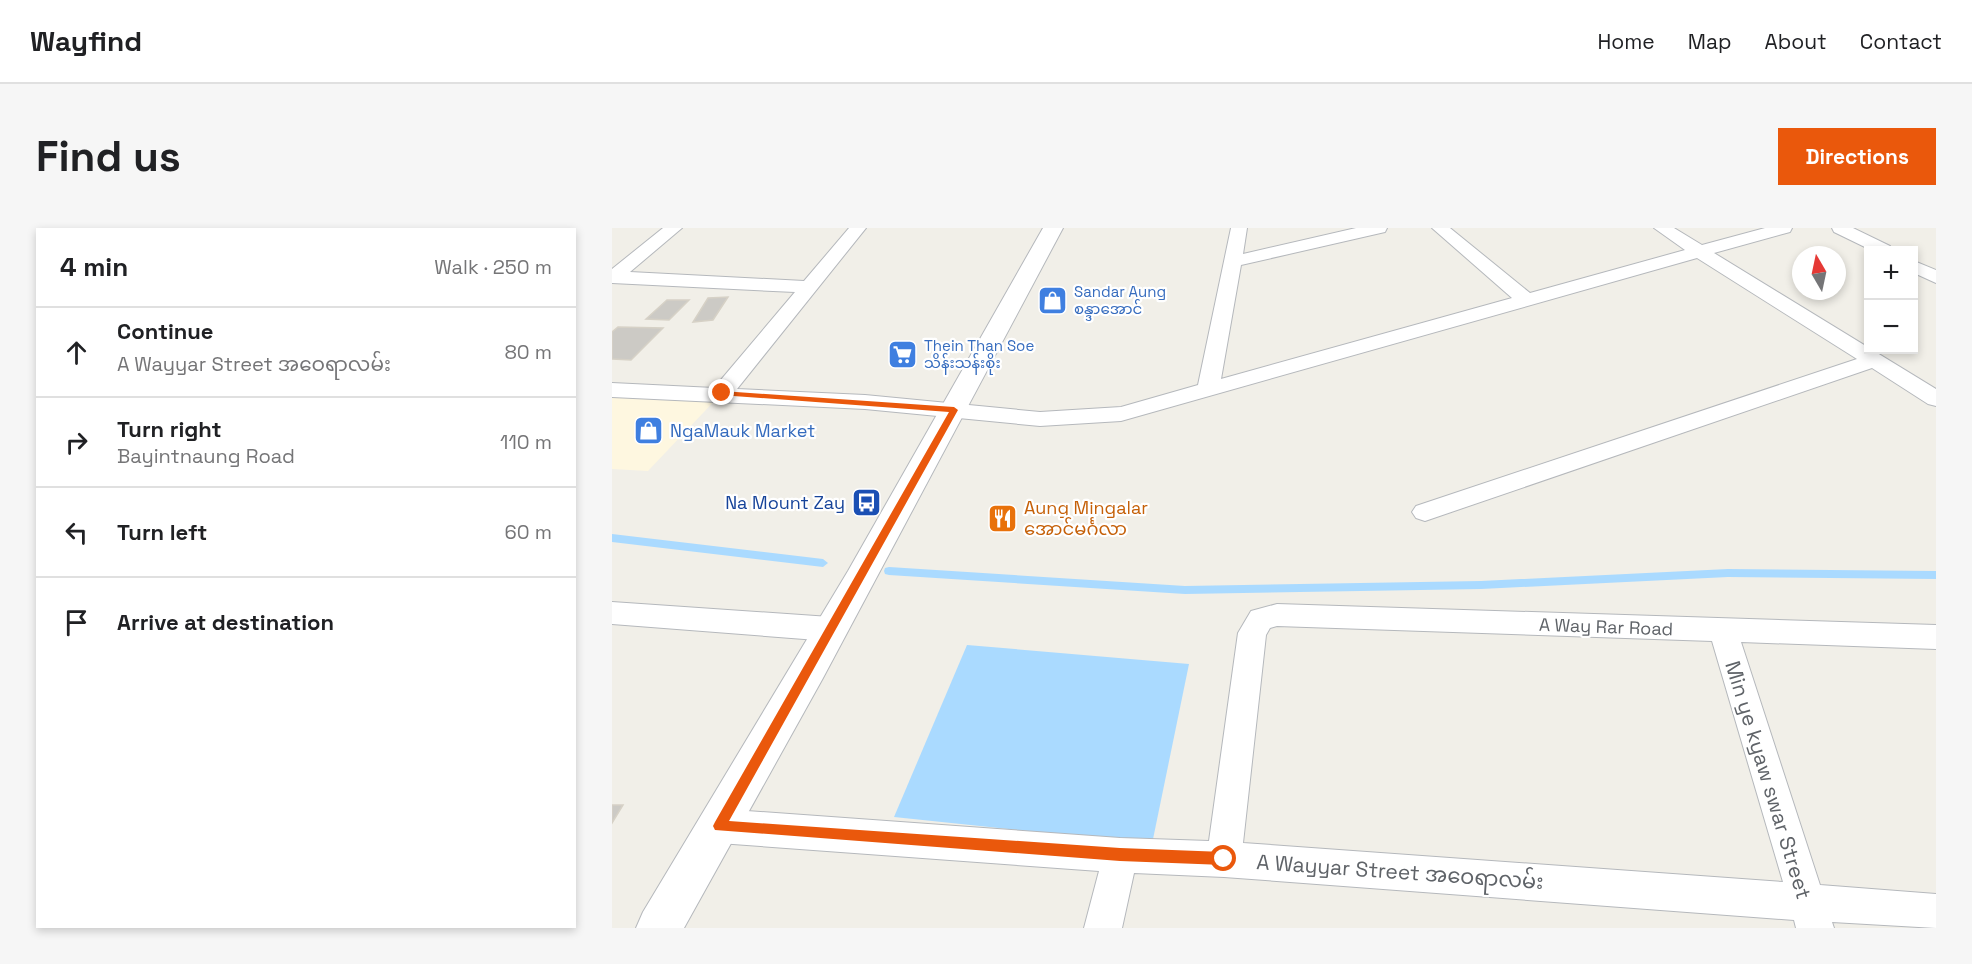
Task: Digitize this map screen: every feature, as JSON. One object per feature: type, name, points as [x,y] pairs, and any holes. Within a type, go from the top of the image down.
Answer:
[{"type":"street","points":[[613,277],[674,228]]},
{"type":"street","points":[[722,393],[858,228]]},
{"type":"street","points":[[658,928],[720,826],[954,410],[1053,228]]},
{"type":"street","points":[[1208,390],[1239,228]]},
{"type":"street","points":[[1234,261],[1379,228]]},
{"type":"street","points":[[1440,228],[1525,299]]},
{"type":"street","points":[[1662,228],[1936,399]]},
{"type":"street","points":[[612,390],[722,393],[954,410],[1040,419],[1121,414],[1784,228]]},
{"type":"street","points":[[1840,228],[1876,246]]},
{"type":"street","points":[[1918,268],[1936,278]]},
{"type":"street","points":[[613,277],[808,287]]},
{"type":"street","points":[[1425,512],[1872,361]]},
{"type":"street","points":[[612,614],[830,630]]},
{"type":"street","name":"A Way Rar Road","points":[[1224,859],[1252,633],[1261,619],[1277,615],[1936,637]]},
{"type":"street","name":"Min ye kyaw swar Street","points":[[1722,631],[1810,916]]},
{"type":"street","name":"A Wayyar Street အဝေရာလမ်း","points":[[720,826],[1120,855],[1224,859],[1810,916],[1936,912]]},
{"type":"street","points":[[1103,928],[1120,855]]},
{"type":"shaded area","name":"NgaMauk Market","points":[[612,390],[722,393],[648,471],[612,469]]},
{"type":"water","points":[[967,645],[1189,664],[1152,844],[894,817]]},
{"type":"building","points":[[728,297],[713,320],[693,322],[708,298]]},
{"type":"building","points":[[667,300],[689,300],[669,320],[646,319]]},
{"type":"building","points":[[618,327],[663,328],[631,360],[612,359],[612,332]]},
{"type":"building","points":[[612,805],[623,805],[612,823]]},
{"type":"waterway","points":[[612,538],[823,563]]},
{"type":"waterway","points":[[889,571],[1185,590],[1481,585],[1728,573],[1936,575]]},
{"type":"place","name":"Sandar Aung စန္ဒာအောင်","points":[[1053,301]]},
{"type":"place","name":"Thein Than Soe သိန်းသန်းစိုး","points":[[903,355]]},
{"type":"place","name":"NgaMauk Market","points":[[649,431]]},
{"type":"place","name":"Na Mount Zay","points":[[866,503]]},
{"type":"place","name":"Aung Mingalar အောင်မင်္ဂလာ","points":[[1003,518]]},
{"type":"route","points":[[722,393],[954,410],[720,826],[1120,855],[1224,859]]}]
